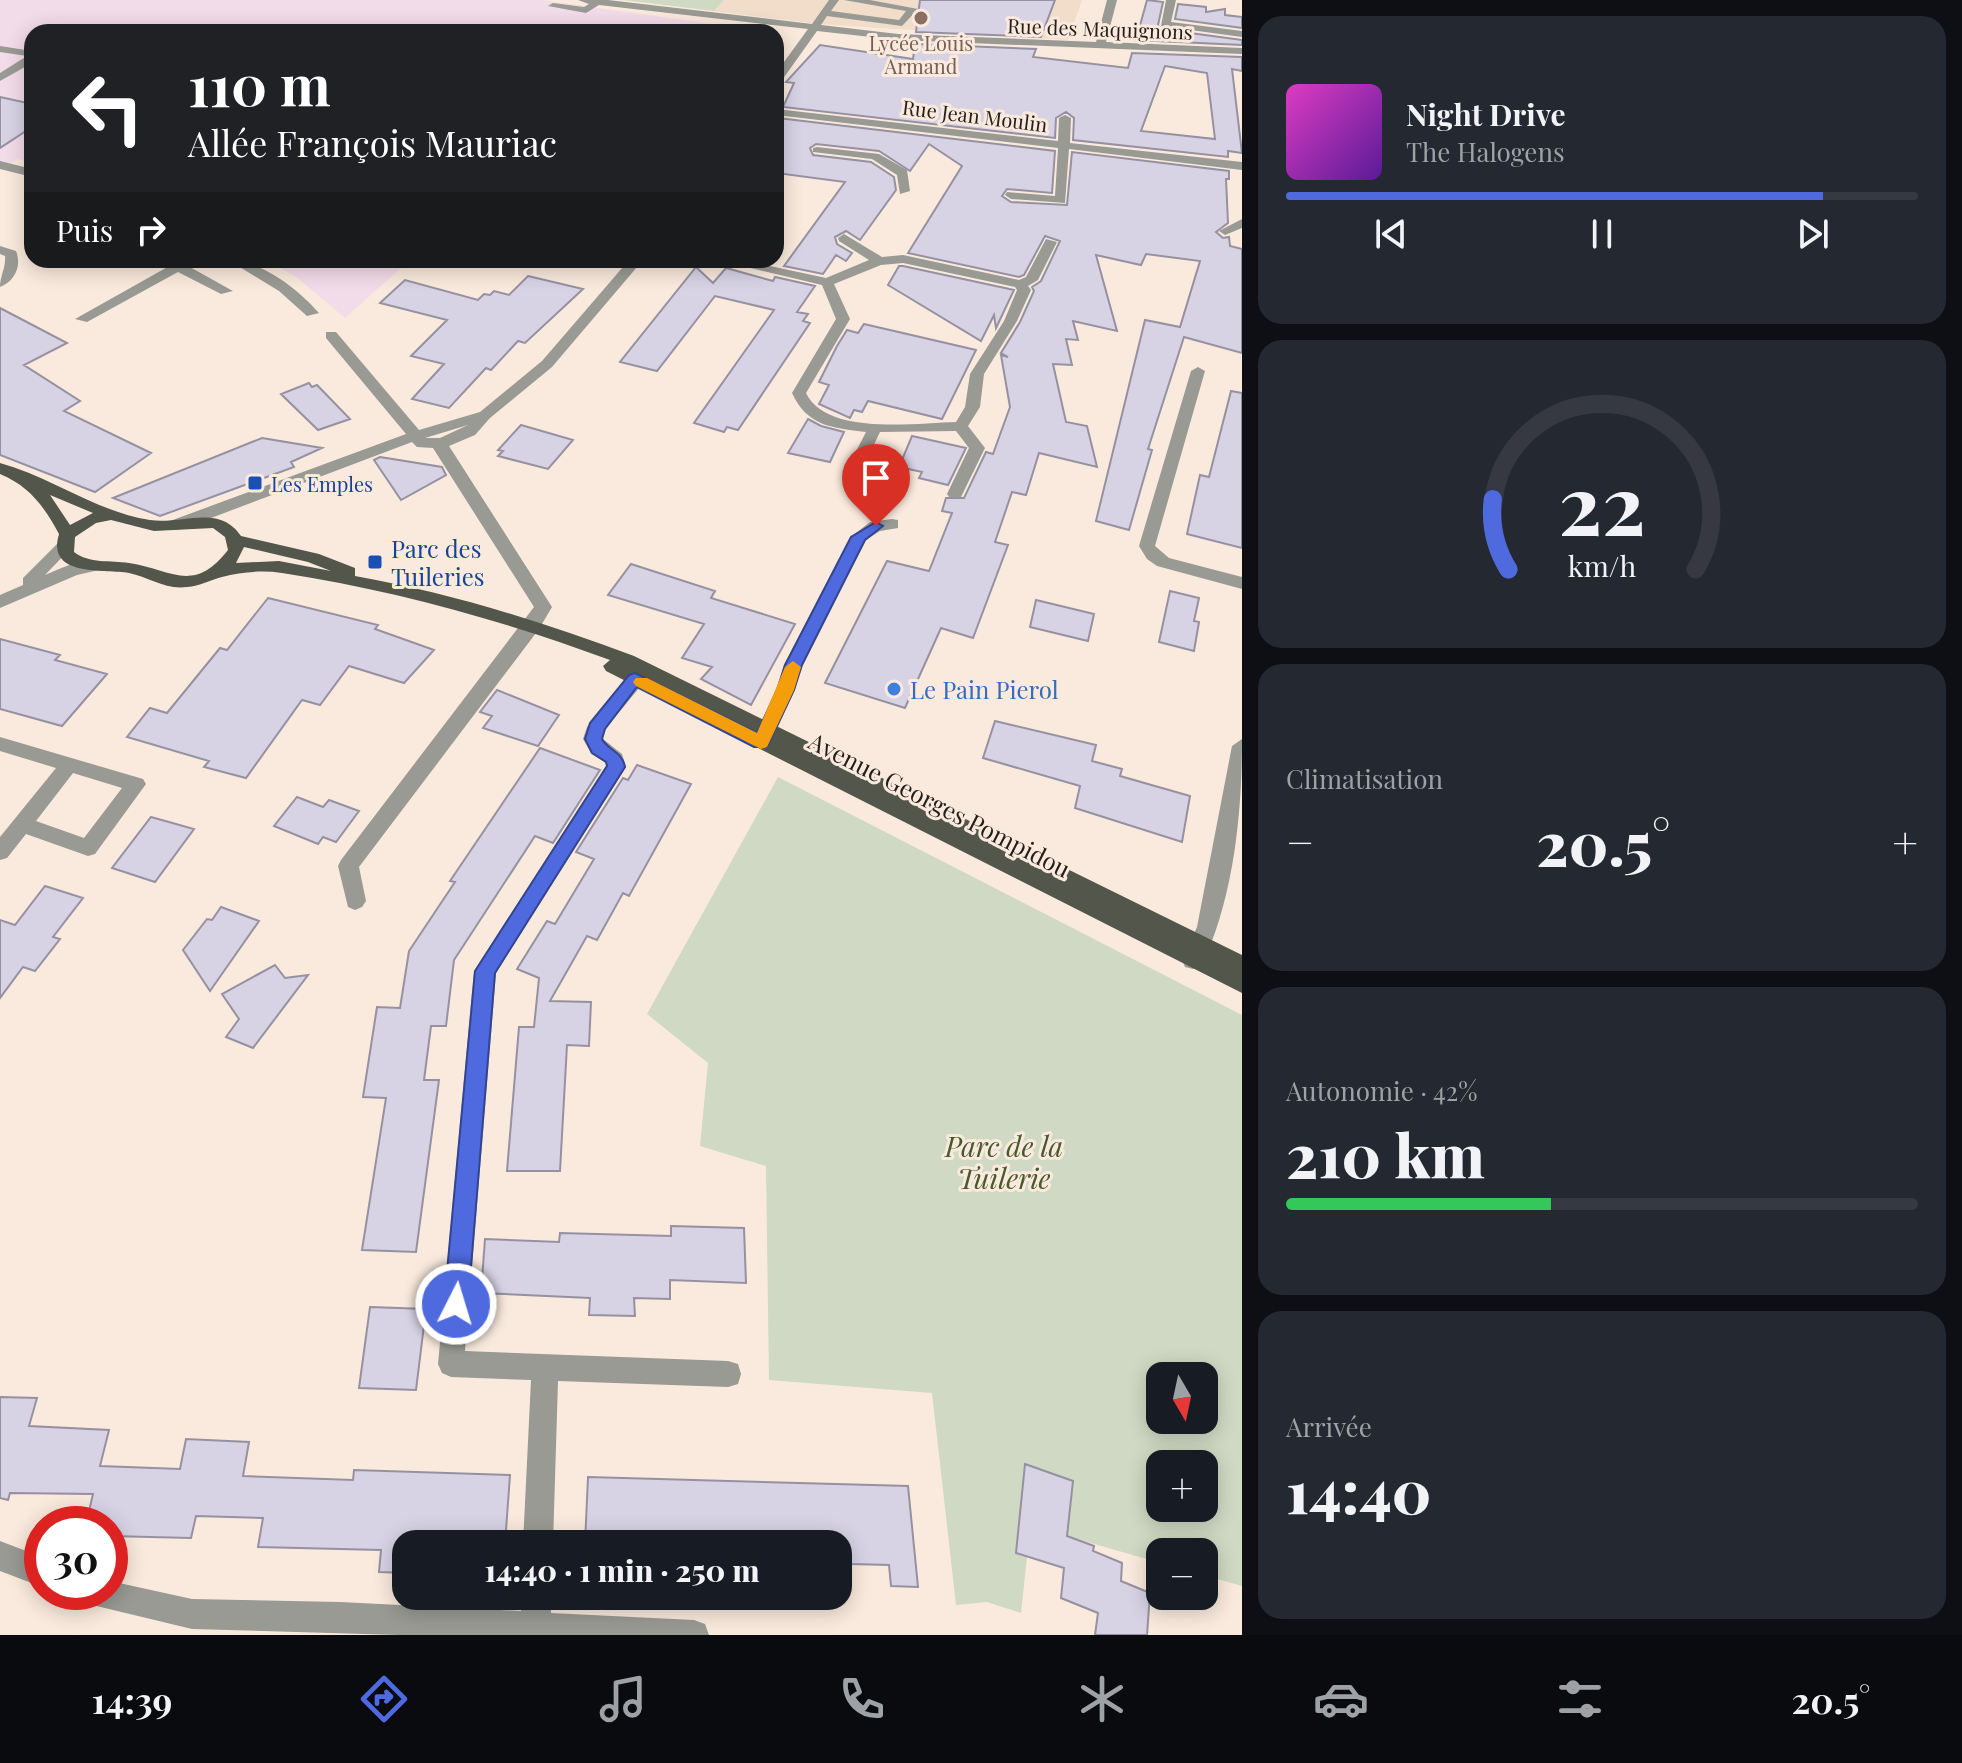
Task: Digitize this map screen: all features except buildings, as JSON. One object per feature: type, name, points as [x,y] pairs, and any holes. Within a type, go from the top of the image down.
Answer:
[{"type":"main road","name":"Avenue Georges Pompidou","points":[[0,468],[111,515],[152,526],[202,522],[402,590]]},
{"type":"main road","points":[[25,479],[52,506],[71,559],[93,566]]},
{"type":"main road","points":[[65,541],[91,519],[111,515]]},
{"type":"main road","points":[[217,572],[236,551],[230,533]]},
{"type":"main road","name":"Avenue Georges Pompidou","points":[[93,566],[132,568],[168,581],[190,581],[251,566],[279,567],[402,590],[533,625],[641,674],[1197,952],[1242,984]]},
{"type":"main road","name":"Avenue Georges Pompidou","points":[[1197,952],[1242,965]]},
{"type":"street","points":[[583,0],[597,2]]},
{"type":"street","points":[[784,70],[834,0]]},
{"type":"street","points":[[824,13],[902,23],[913,9],[849,0]]},
{"type":"street","points":[[1100,47],[1112,0]]},
{"type":"street","points":[[1171,0],[1165,24],[1242,34]]},
{"type":"street","points":[[553,6],[586,10],[597,2]]},
{"type":"street","name":"Rue des Maquignons","points":[[597,2],[773,24]]},
{"type":"street","name":"Rue des Maquignons","points":[[784,25],[898,37],[1242,51]]},
{"type":"street","points":[[0,40],[24,41]]},
{"type":"street","points":[[0,49],[24,54]]},
{"type":"street","points":[[1,77],[24,61]]},
{"type":"street","name":"Rue Jean Moulin","points":[[784,113],[1242,166]]},
{"type":"street","name":"Rue Jean Moulin","points":[[1011,195],[1061,200],[1065,118]]},
{"type":"street","name":"Rue Jean Moulin","points":[[875,156],[882,125]]},
{"type":"street","points":[[817,150],[875,156],[903,173],[904,191]]},
{"type":"street","points":[[14,168],[24,162]]},
{"type":"street","points":[[0,165],[24,171]]},
{"type":"street","points":[[1225,231],[1242,223]]},
{"type":"street","points":[[844,238],[879,261]]},
{"type":"street","points":[[761,268],[827,282],[879,261],[913,260],[1020,284],[1031,280],[1051,242]]},
{"type":"street","points":[[0,250],[11,254],[13,264],[10,274],[0,283]]},
{"type":"street","points":[[82,319],[175,268]]},
{"type":"street","points":[[192,268],[226,291]]},
{"type":"street","points":[[249,268],[284,288],[312,313]]},
{"type":"street","points":[[331,335],[419,440],[442,443],[470,432],[485,415],[547,364],[629,268]]},
{"type":"street","points":[[827,282],[843,319],[799,393],[800,401],[814,416],[827,421],[875,428],[960,426],[970,416],[976,402],[974,385],[978,373],[993,343],[1015,313],[1024,290],[1020,284]]},
{"type":"street","points":[[1198,371],[1147,546],[1163,562],[1242,583]]},
{"type":"street","points":[[176,525],[237,500],[485,415]]},
{"type":"street","points":[[955,494],[977,448],[960,426]]},
{"type":"street","points":[[854,471],[875,428]]},
{"type":"street","points":[[355,901],[348,866],[533,625],[543,607],[441,448],[442,443]]},
{"type":"street","points":[[230,533],[228,513],[237,500]]},
{"type":"street","points":[[764,736],[793,665],[859,537],[876,526],[892,524]]},
{"type":"street","points":[[6,599],[43,570],[65,541]]},
{"type":"street","points":[[6,599],[73,570],[93,566]]},
{"type":"street","points":[[641,674],[596,727],[593,739],[598,748],[615,759],[616,767],[485,971],[451,1364],[728,1374]]},
{"type":"street","points":[[0,744],[136,784],[88,848],[23,825]]},
{"type":"street","points":[[1197,952],[1208,927],[1242,746]]},
{"type":"street","points":[[0,852],[69,765]]},
{"type":"street","points":[[539,1530],[545,1368]]},
{"type":"street","points":[[0,1556],[24,1565]]},
{"type":"street","points":[[128,1599],[192,1614],[336,1626],[694,1635]]},
{"type":"street","points":[[535,1632],[536,1610]]},
{"type":"shaded area","points":[[0,0],[542,0],[713,24],[24,24],[24,161],[18,159],[0,169]]},
{"type":"shaded area","name":"Lycée Louis Armand","points":[[724,0],[1082,0],[1068,40],[818,24],[714,11]]},
{"type":"shaded area","points":[[280,268],[401,268],[345,318],[296,277]]},
{"type":"green space","points":[[623,0],[724,0],[714,11]]},
{"type":"green space","name":"Parc de la Tuilerie","points":[[778,777],[1242,1015],[1242,1586],[1218,1579],[1218,1538],[1146,1538],[1146,1559],[1067,1536],[1025,1465],[1016,1553],[1027,1557],[1021,1613],[987,1602],[956,1605],[932,1393],[769,1380],[766,1166],[700,1146],[708,1063],[647,1014]]},
{"type":"slow traffic","points":[[641,682],[761,742],[786,690],[793,667]]},
{"type":"place","name":"Lycée Louis Armand","points":[[921,18]]},
{"type":"place","name":"Les Emples","points":[[255,483]]},
{"type":"place","name":"Parc des Tuileries","points":[[375,562]]},
{"type":"place","name":"Le Pain Pierol","points":[[894,689]]},
{"type":"route","points":[[456,1304],[485,971],[616,767],[615,759],[598,748],[593,739],[596,727],[635,679],[761,742],[786,690],[793,665],[859,537],[876,526]]}]
